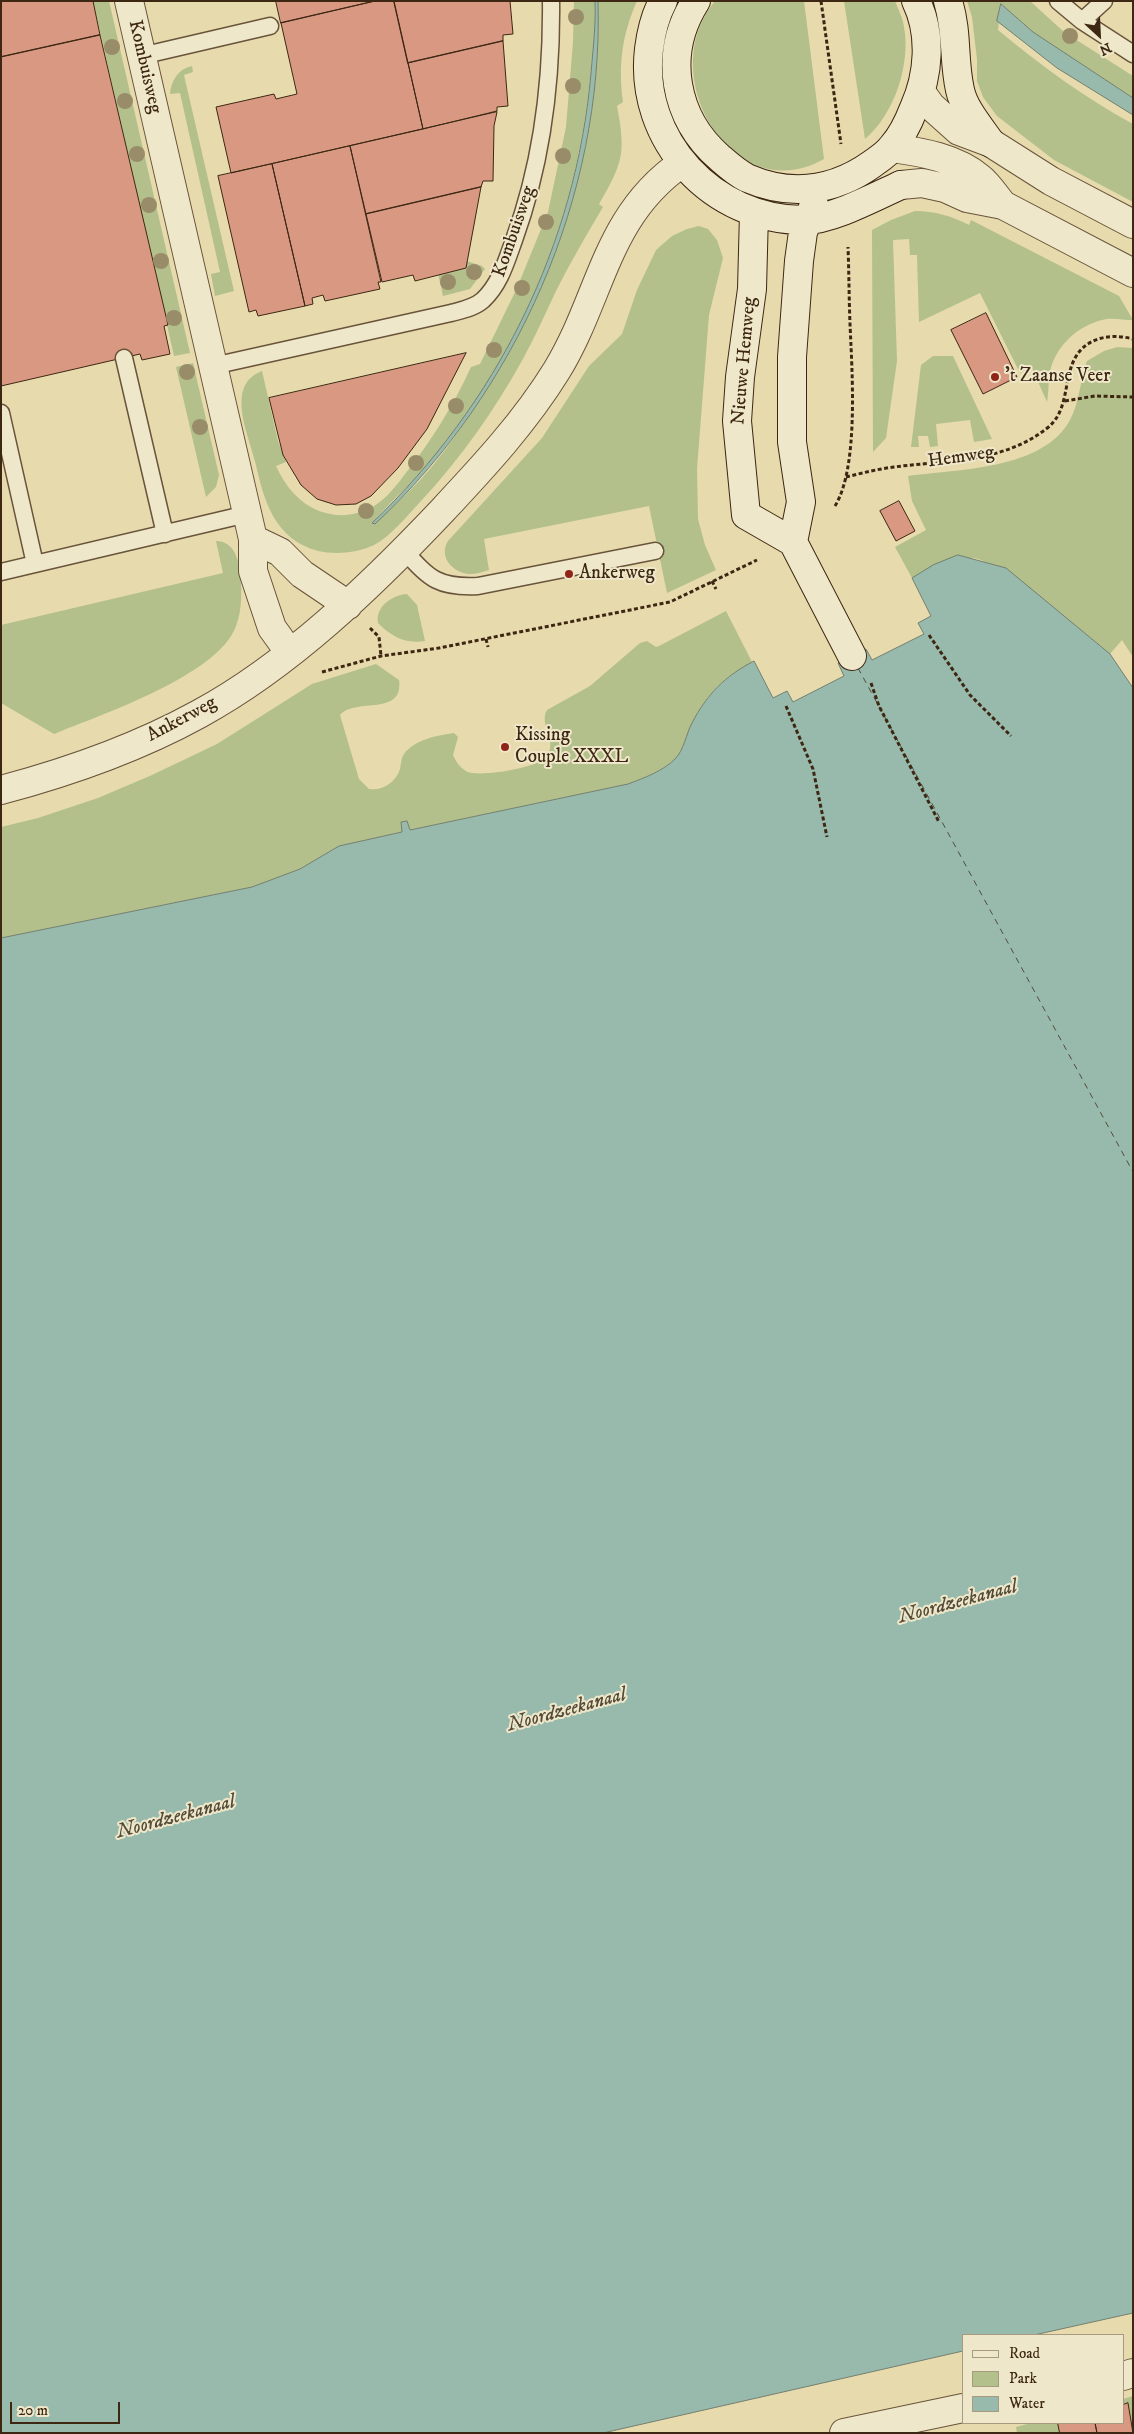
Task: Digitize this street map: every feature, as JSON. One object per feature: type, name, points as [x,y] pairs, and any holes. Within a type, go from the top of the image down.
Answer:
[{"type":"street","name":"Kombuisweg","points":[[129,1],[250,527],[253,571],[272,628],[290,653]]},
{"type":"street","points":[[663,1],[651,36],[648,65],[650,94],[658,122],[671,148],[682,162],[700,183],[719,196],[754,213],[781,219],[808,220],[844,210],[901,185],[922,183],[945,188],[967,198],[1003,205],[1133,273]]},
{"type":"street","points":[[696,1],[680,35],[676,61],[677,86],[687,114],[702,142],[729,166],[746,177],[771,186],[820,189],[854,176],[892,148],[909,120],[921,92],[926,62],[925,33],[916,1]]},
{"type":"street","points":[[948,1],[954,20],[960,91],[970,112],[991,143]]},
{"type":"street","points":[[921,92],[931,106],[959,131],[991,143],[1051,181],[1133,224]]},
{"type":"street","points":[[892,148],[925,152],[952,162],[980,178],[1003,205]]},
{"type":"street","points":[[682,162],[729,166]]},
{"type":"street","name":"Ankerweg","points":[[1,790],[49,778],[112,754],[199,714],[290,653],[348,605],[405,551],[499,449],[540,397],[576,336],[592,302],[602,268],[621,229],[641,200],[670,171],[682,162]]},
{"type":"street","points":[[820,189],[808,220],[799,261],[792,357],[792,442],[801,502],[793,542],[852,656]]},
{"type":"street","name":"Nieuwe Hemweg","points":[[754,213],[752,288],[745,329],[737,421],[746,515],[793,542]]},
{"type":"street","points":[[250,527],[280,552],[302,574],[348,605]]},
{"type":"street","points":[[844,2433],[962,2408]]},
{"type":"lane","name":"Kombuisweg","points":[[213,366],[451,313],[482,302],[495,287],[529,199],[545,121],[550,72],[551,1]]},
{"type":"lane","points":[[1058,1],[1082,21],[1133,54]]},
{"type":"lane","points":[[1082,21],[1104,1]]},
{"type":"lane","points":[[141,56],[270,26]]},
{"type":"lane","points":[[124,358],[164,534]]},
{"type":"lane","points":[[1,413],[35,564]]},
{"type":"lane","points":[[1,572],[164,534],[250,527]]},
{"type":"lane","points":[[405,551],[424,574],[436,581],[463,587],[478,586],[655,551]]},
{"type":"path","points":[[821,1],[842,147]]},
{"type":"path","points":[[831,512],[840,498],[846,477],[853,408],[848,247]]},
{"type":"path","name":"Hemweg","points":[[846,477],[892,467],[994,455],[1032,440],[1053,424],[1065,401],[1074,360],[1088,344],[1102,337],[1120,336],[1133,339]]},
{"type":"path","points":[[1065,401],[1095,396],[1133,397]]},
{"type":"path","points":[[381,656],[486,639],[670,602],[793,542]]},
{"type":"path","points":[[712,582],[716,589]]},
{"type":"path","points":[[929,635],[970,695],[1010,736]]},
{"type":"path","points":[[486,639],[488,647]]},
{"type":"path","points":[[869,680],[879,706],[939,822]]},
{"type":"path","points":[[786,706],[813,770],[827,837]]},
{"type":"green space","points":[[93,1],[109,1],[190,353],[174,356]]},
{"type":"green space","points":[[574,1],[595,1],[595,27],[591,69],[585,121],[575,172],[561,222],[544,271],[523,319],[498,365],[470,409],[431,461],[372,523],[412,488],[442,454],[493,379],[521,330],[545,278],[565,225],[580,170],[591,114],[597,58],[598,1],[637,1],[622,50],[623,102],[617,106],[622,147],[618,167],[599,204],[603,207],[568,268],[513,377],[477,433],[436,485],[399,525],[374,545],[361,550],[339,553],[318,551],[303,545],[291,538],[281,528],[267,504],[244,424],[242,398],[244,387],[251,378],[262,371],[278,441],[286,462],[276,466],[293,493],[312,508],[333,515],[354,514],[374,506],[383,500],[395,487],[441,422],[471,367],[480,364],[517,288],[548,212],[566,127],[573,42]]},
{"type":"green space","points":[[715,1],[804,1],[824,159],[790,170],[759,167],[733,151],[712,127],[698,97],[693,64],[698,31]]},
{"type":"green space","points":[[844,1],[895,1],[904,27],[906,41],[905,57],[898,88],[884,117],[865,139]]},
{"type":"green space","points":[[967,1],[1030,1],[1064,32],[1133,76],[1133,98],[1033,32],[1001,4],[998,30],[1063,80],[1133,124],[1133,202],[1054,160],[997,116],[983,97],[977,81],[977,59],[972,17]]},
{"type":"green space","points":[[192,66],[193,72],[184,75],[234,291],[215,296],[211,274],[220,272],[180,93],[170,94],[176,76]]},
{"type":"green space","points":[[915,211],[943,215],[969,225],[971,220],[1119,296],[1133,320],[1102,320],[1084,327],[1068,339],[1057,354],[1049,375],[1047,402],[1032,368],[1020,373],[980,293],[919,322],[917,255],[910,255],[909,239],[893,240],[897,361],[886,438],[873,452],[872,230]]},
{"type":"green space","points":[[699,226],[708,229],[717,240],[723,258],[709,315],[697,469],[698,519],[705,545],[716,570],[667,593],[649,506],[484,539],[489,570],[470,574],[458,571],[446,558],[445,547],[448,541],[542,438],[589,366],[622,334],[637,290],[656,250],[672,236]]},
{"type":"green space","points":[[460,259],[482,266],[485,269],[470,289],[443,296],[437,269]]},
{"type":"green space","points":[[1117,347],[1133,348],[1133,657],[1122,640],[1110,654],[1042,600],[984,561],[973,558],[957,560],[933,567],[912,578],[895,547],[926,530],[912,501],[908,476],[998,464],[1020,458],[1040,449],[1057,436],[1070,420],[1076,405],[1087,361],[1104,351]]},
{"type":"green space","points":[[933,356],[953,356],[992,439],[974,442],[970,420],[936,424],[938,446],[930,447],[928,436],[918,436],[919,447],[911,447],[921,365]]},
{"type":"green space","points":[[193,363],[219,475],[216,487],[206,497],[176,367]]},
{"type":"green space","points":[[216,541],[226,543],[237,557],[241,581],[241,604],[236,626],[225,644],[207,661],[183,677],[156,691],[54,734],[1,703],[1,625],[223,573]]},
{"type":"green space","points":[[407,594],[417,605],[425,641],[418,642],[399,638],[388,632],[378,623],[379,611],[386,602]]},
{"type":"green space","points":[[726,611],[752,662],[725,680],[710,695],[697,714],[678,756],[664,767],[646,777],[628,784],[409,830],[407,821],[401,822],[402,832],[339,846],[300,869],[252,887],[1,938],[1,827],[38,818],[98,798],[152,775],[217,744],[312,684],[376,664],[399,680],[399,691],[394,699],[387,703],[357,707],[347,710],[340,715],[359,779],[369,789],[379,789],[392,782],[398,774],[403,756],[414,745],[434,737],[454,733],[458,737],[453,755],[465,771],[485,773],[509,771],[532,765],[546,757],[550,745],[545,721],[547,710],[590,686],[640,643],[647,641],[656,647],[659,646]]},
{"type":"green space","points":[[1133,2396],[1133,2433],[1017,2433],[1016,2427],[1027,2424],[1124,2424],[1124,2399]]},
{"type":"water","points":[[595,1],[598,1],[596,74],[586,147],[567,218],[542,286],[509,352],[470,414],[425,472],[375,524],[372,523],[417,477],[457,427],[492,374],[523,318],[548,260],[568,199],[582,137],[591,73]]},
{"type":"water","points":[[1001,4],[1033,32],[1133,98],[1133,115],[1057,68],[997,21]]},
{"type":"water","name":"Noordzeekanaal","points":[[958,555],[1006,568],[1110,654],[1133,688],[1133,2313],[1038,2334],[962,2334],[962,2351],[603,2433],[1,2433],[1,938],[252,887],[300,869],[339,846],[402,832],[401,822],[407,821],[410,830],[628,784],[659,771],[675,759],[681,751],[692,723],[704,703],[734,673],[754,661],[773,698],[787,691],[793,702],[844,676],[838,663],[866,649],[872,660],[924,634],[918,623],[931,616],[912,578],[933,565]]},
{"type":"building","points":[[1,1],[93,1],[100,35],[1,57]]},
{"type":"building","points":[[276,1],[375,1],[281,23]]},
{"type":"building","points":[[375,1],[394,1],[423,129],[231,173],[216,107],[274,94],[276,99],[297,94],[281,23]]},
{"type":"building","points":[[394,1],[510,1],[513,34],[503,35],[503,41],[408,63]]},
{"type":"building","points":[[100,35],[168,325],[164,326],[170,354],[142,360],[140,354],[1,386],[1,57]]},
{"type":"building","points":[[503,41],[508,106],[497,107],[497,111],[423,129],[408,63]]},
{"type":"building","points":[[497,112],[494,126],[493,181],[483,181],[481,187],[366,214],[350,146]]},
{"type":"building","points":[[350,146],[381,282],[378,282],[380,289],[325,301],[323,295],[312,298],[313,304],[305,306],[272,164]]},
{"type":"building","points":[[272,164],[305,306],[258,316],[256,310],[249,312],[218,176]]},
{"type":"building","points":[[481,187],[466,268],[415,281],[413,275],[382,282],[366,214]]},
{"type":"building","points":[[986,313],[1017,377],[983,394],[951,330]]},
{"type":"building","points":[[466,353],[427,429],[398,468],[371,496],[356,504],[336,505],[317,499],[301,485],[283,455],[269,398]]},
{"type":"building","points":[[899,501],[915,531],[896,541],[880,511]]},
{"type":"building","points":[[1128,2403],[1133,2433],[1097,2433],[1095,2424],[1124,2424],[1124,2405]]},
{"type":"building","points":[[1058,2424],[1095,2424],[1097,2433],[1060,2433]]},
{"type":"ferry route","points":[[858,668],[1133,1172]]},
{"type":"place","name":"'t Zaanse Veer","points":[[995,377]]},
{"type":"place","name":"Ankerweg","points":[[569,574]]},
{"type":"place","name":"Kissing Couple XXXL","points":[[505,747]]}]
